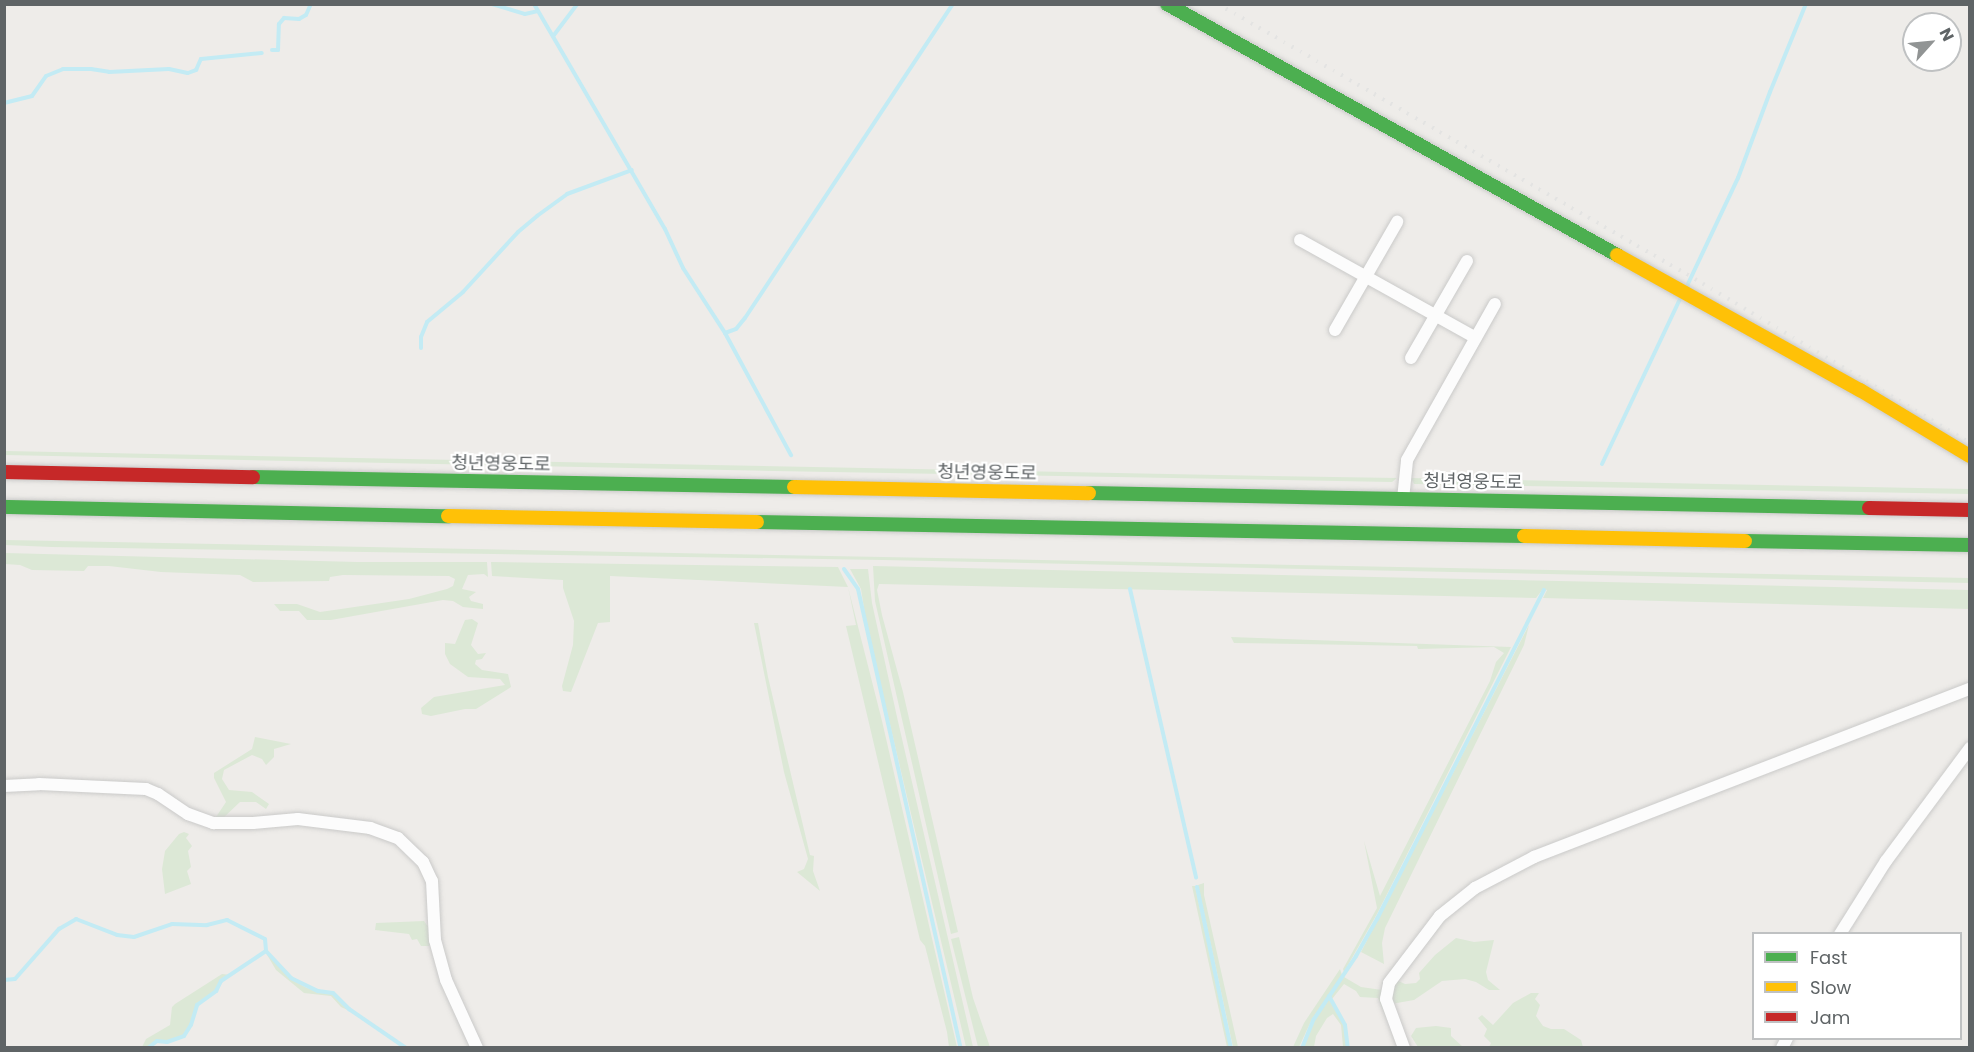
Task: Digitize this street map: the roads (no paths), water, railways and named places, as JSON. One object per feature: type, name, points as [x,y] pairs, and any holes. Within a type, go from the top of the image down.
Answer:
[{"type":"main road","points":[[1167,4],[1860,390],[1970,456]]},
{"type":"main road","name":"청년영웅도로","points":[[4,472],[1970,510]]},
{"type":"main road","points":[[4,507],[1970,545]]},
{"type":"street","points":[[1335,330],[1397,222]]},
{"type":"street","points":[[1300,240],[1476,338]]},
{"type":"street","points":[[1411,358],[1467,261]]},
{"type":"street","points":[[1403,499],[1407,460],[1495,303]]},
{"type":"street","points":[[1404,1047],[1386,999],[1389,983],[1440,916],[1475,888],[1534,857],[1970,689]]},
{"type":"street","points":[[1841,932],[1886,861],[1970,748]]},
{"type":"street","points":[[4,786],[39,784],[146,789],[158,794],[188,814],[213,823],[253,823],[298,819],[370,828],[398,837],[423,862],[432,881],[435,940],[446,980],[477,1047]]},
{"type":"waterway","points":[[272,50],[278,50],[279,24],[284,18],[299,19],[306,15],[311,4]]},
{"type":"waterway","points":[[492,4],[525,14],[538,11]]},
{"type":"waterway","points":[[534,4],[665,229],[683,268],[725,333],[791,455]]},
{"type":"waterway","points":[[554,35],[577,4]]},
{"type":"waterway","points":[[725,333],[736,329],[745,318],[953,4]]},
{"type":"waterway","points":[[1686,288],[1738,178],[1806,4]]},
{"type":"waterway","points":[[4,103],[32,96],[46,76],[63,69],[91,69],[109,72],[169,69],[188,73],[196,70],[201,59],[262,53]]},
{"type":"waterway","points":[[421,348],[421,337],[427,322],[463,292],[518,232],[567,194],[632,170]]},
{"type":"waterway","points":[[1602,464],[1681,297]]},
{"type":"waterway","points":[[844,569],[858,589],[961,1048]]},
{"type":"waterway","points":[[1130,589],[1196,878]]},
{"type":"waterway","points":[[1302,1048],[1314,1019],[1356,956],[1377,919],[1544,590]]},
{"type":"waterway","points":[[1197,887],[1231,1048]]},
{"type":"waterway","points":[[4,980],[15,979],[59,929],[76,919],[117,935],[134,937],[172,924],[207,925],[227,920],[265,939],[266,951]]},
{"type":"waterway","points":[[148,1048],[157,1041],[167,1042],[184,1036],[191,1025],[197,1005],[216,991],[221,981],[266,951],[291,978],[318,991],[333,993],[349,1009],[406,1048]]},
{"type":"waterway","points":[[1329,996],[1345,1025],[1348,1048]]},
{"type":"railway","points":[[1218,4],[1695,279],[1970,443]]}]
